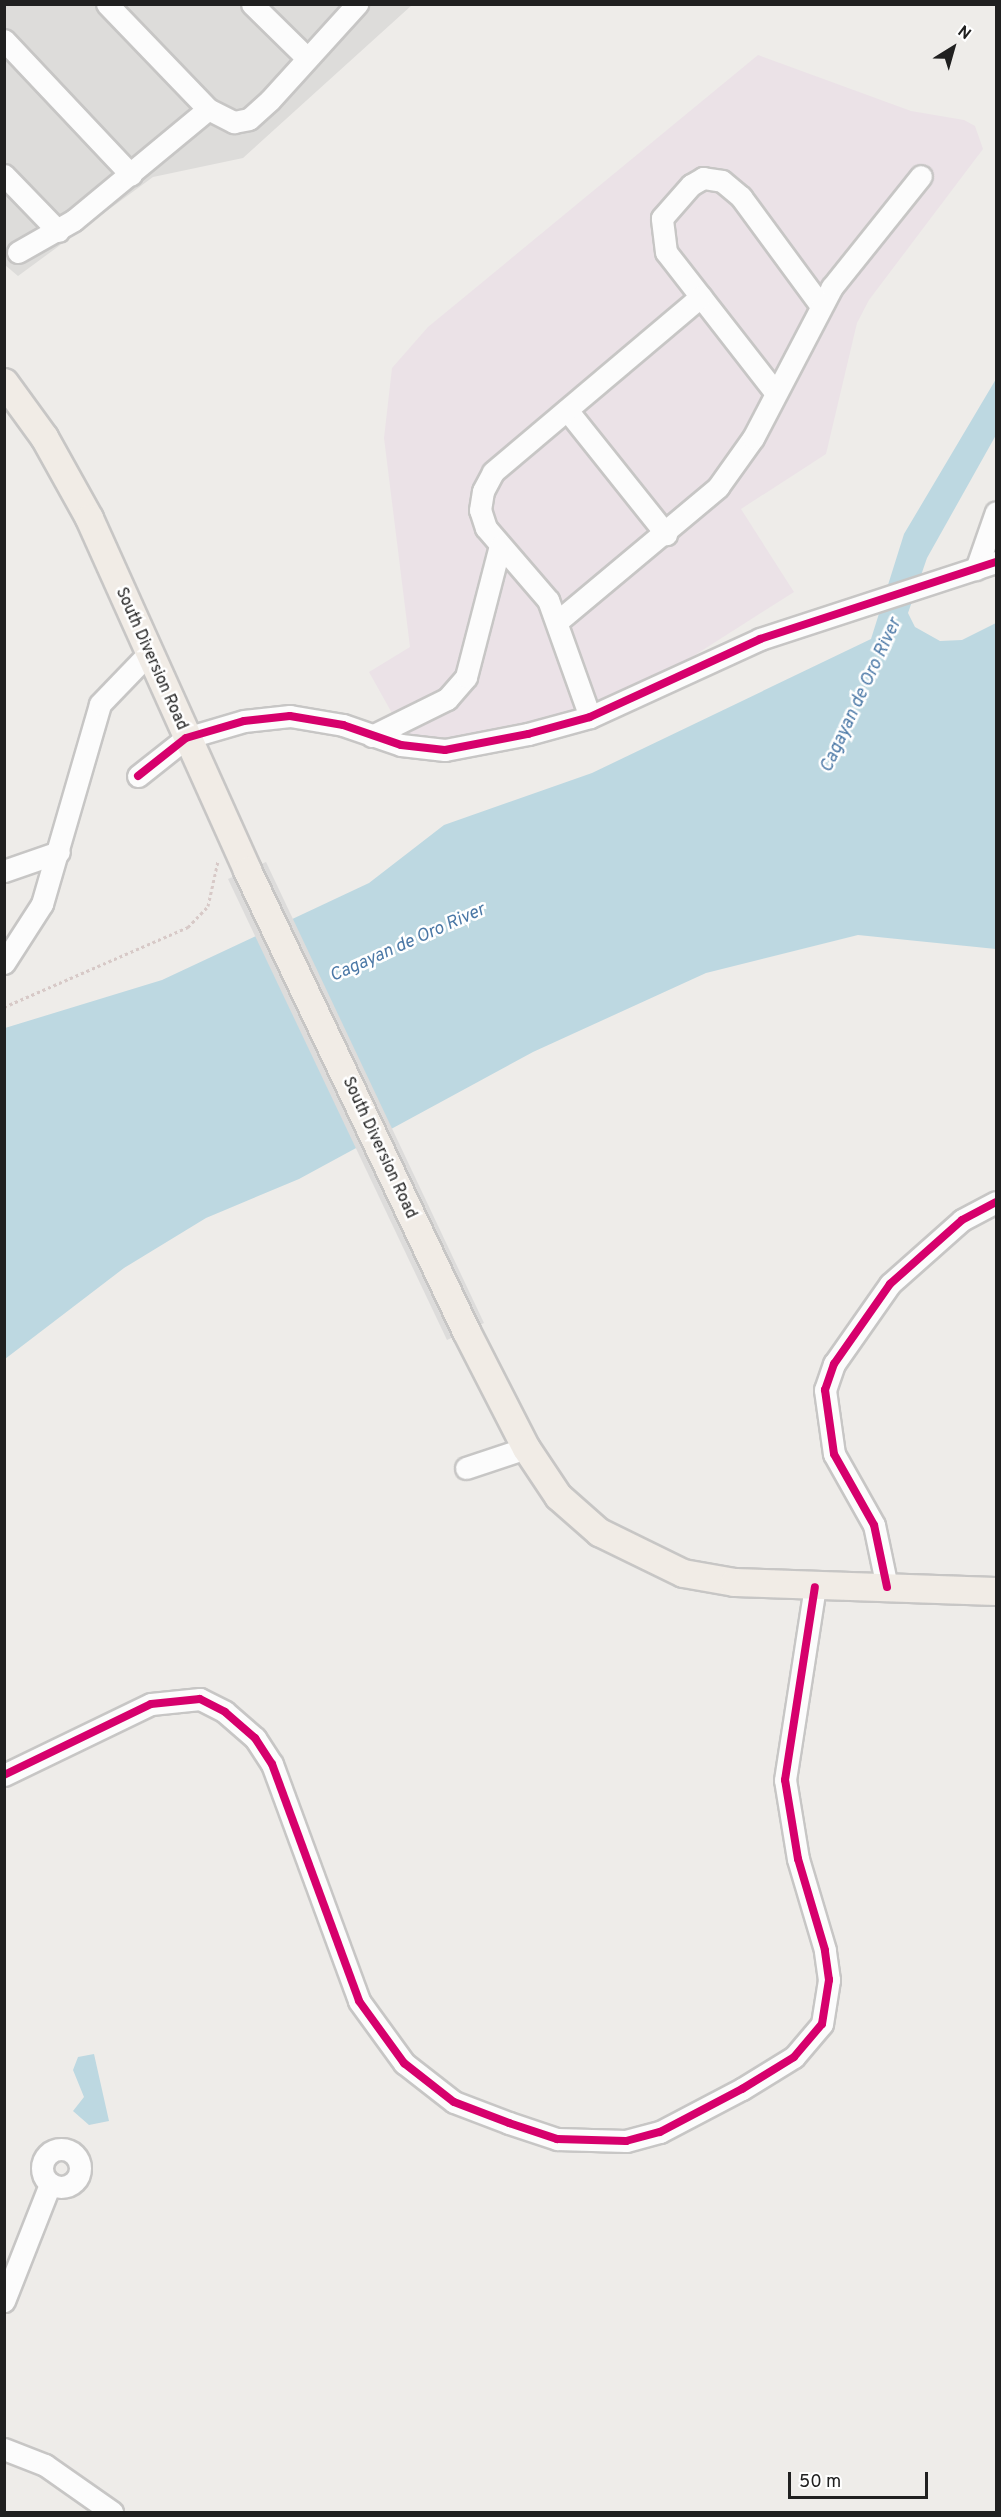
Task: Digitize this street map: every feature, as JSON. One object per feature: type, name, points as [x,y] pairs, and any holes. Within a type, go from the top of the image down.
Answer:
[{"type":"main road","name":"South Diversion Road","points":[[4,382],[44,437],[89,518],[247,870],[466,1331],[526,1448],[558,1496],[599,1532],[636,1554],[683,1573],[734,1582],[815,1587],[887,1587],[996,1592]]},
{"type":"street","points":[[107,4],[208,109],[234,122],[249,119],[357,4]]},
{"type":"street","points":[[252,4],[306,57]]},
{"type":"street","points":[[4,39],[131,176]]},
{"type":"street","points":[[18,252],[58,231],[131,176],[208,109]]},
{"type":"street","points":[[4,175],[58,231]]},
{"type":"street","points":[[558,621],[666,534],[738,462],[821,306],[921,176]]},
{"type":"street","points":[[775,392],[701,296],[660,236],[662,218],[671,203],[703,178],[722,181],[741,197],[821,306]]},
{"type":"street","points":[[590,717],[558,621],[537,583],[500,546],[480,510],[483,490],[493,472],[701,296]]},
{"type":"street","points":[[567,410],[666,534]]},
{"type":"street","points":[[968,572],[996,512]]},
{"type":"street","points":[[372,736],[447,699],[466,677],[500,546]]},
{"type":"street","points":[[138,776],[186,738],[244,721],[290,716],[372,736],[445,750],[590,717],[760,639],[996,562]]},
{"type":"street","points":[[4,963],[33,923],[59,852],[100,704],[149,653]]},
{"type":"street","points":[[4,871],[59,852]]},
{"type":"street","points":[[887,1587],[874,1525],[834,1454],[825,1390],[834,1364],[890,1284],[962,1220],[996,1202]]},
{"type":"street","points":[[466,1468],[526,1448]]},
{"type":"street","points":[[4,1775],[152,1704],[200,1699],[225,1712],[255,1738],[272,1764],[359,2001],[404,2063],[454,2102],[509,2123],[557,2139],[626,2141],[660,2132],[742,2089],[794,2057],[822,2024],[829,1980],[825,1950],[798,1859],[785,1780],[815,1587]]},
{"type":"street","points":[[4,2301],[50,2184]]},
{"type":"street","points":[[4,2449],[45,2465],[112,2512]]},
{"type":"path","points":[[4,1007],[188,927],[208,906],[214,876]]},
{"type":"shaded area","points":[[5,5],[412,5],[243,158],[153,177],[18,276],[5,265]]},
{"type":"shaded area","points":[[758,55],[911,111],[964,120],[975,126],[983,149],[869,300],[857,323],[826,454],[741,509],[794,592],[684,662],[571,716],[412,749],[369,672],[410,647],[384,438],[392,368],[428,327]]},
{"type":"water","name":"Cagayan de Oro River","points":[[996,379],[996,435],[927,558],[908,613],[915,627],[940,641],[962,640],[996,623],[996,949],[858,935],[706,973],[533,1052],[299,1179],[206,1218],[124,1268],[5,1359],[5,1028],[162,980],[369,883],[444,825],[592,773],[871,639],[904,534]]},
{"type":"water","points":[[94,2054],[109,2121],[89,2125],[73,2111],[84,2097],[73,2070],[78,2057]]},
{"type":"pier","points":[[266,862],[484,1323],[447,1340],[228,879]]},
{"type":"cycle path","points":[[138,776],[186,738],[244,721],[290,716],[343,725],[401,745],[445,750],[528,734],[590,717],[760,639],[996,562]]},
{"type":"cycle path","points":[[887,1587],[874,1525],[834,1454],[825,1390],[834,1364],[890,1284],[962,1220],[996,1202]]},
{"type":"cycle path","points":[[4,1775],[151,1704],[200,1699],[225,1712],[255,1738],[272,1764],[359,2001],[404,2063],[454,2102],[509,2123],[557,2139],[626,2141],[660,2132],[742,2089],[794,2057],[822,2024],[829,1980],[825,1950],[798,1859],[785,1780],[815,1587]]}]
